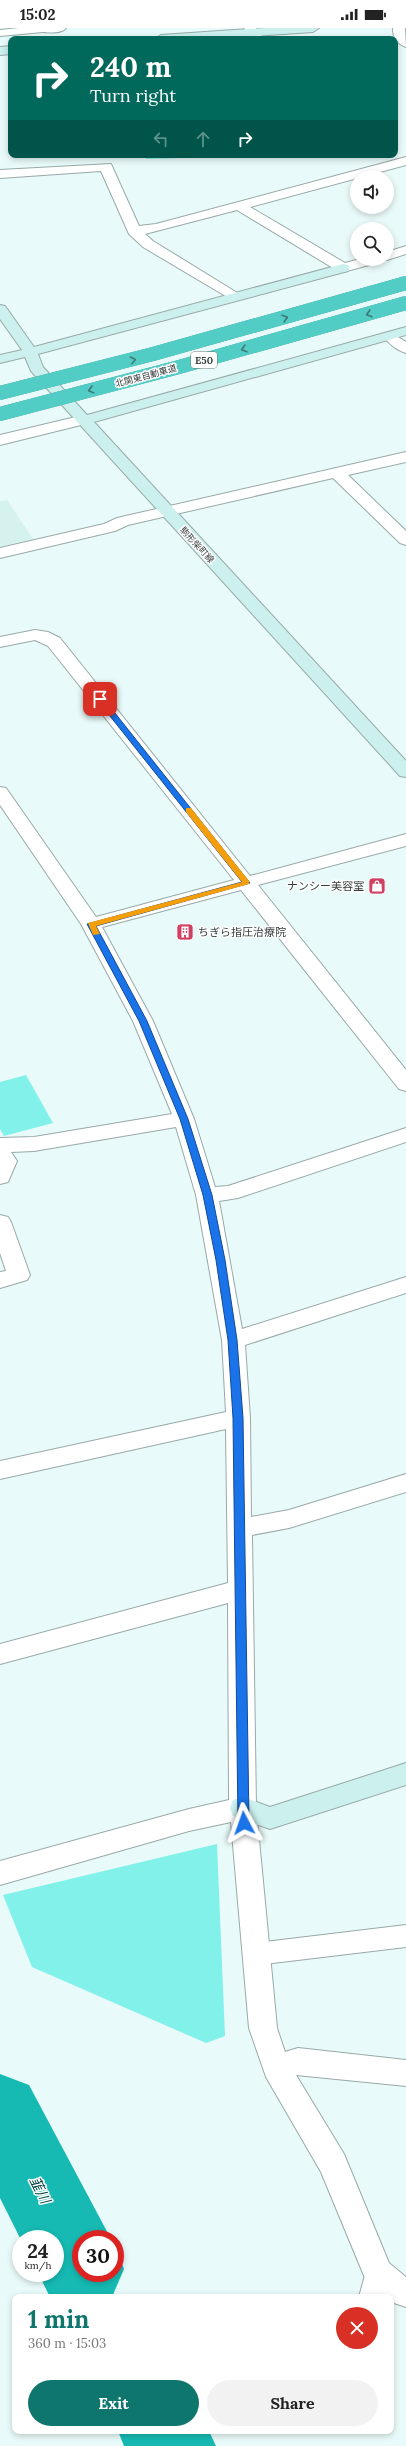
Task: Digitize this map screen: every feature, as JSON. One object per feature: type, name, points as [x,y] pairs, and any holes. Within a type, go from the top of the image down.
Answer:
[{"type":"highway","name":"北関東自動車道","points":[[0,393],[154,354],[406,283]]},
{"type":"highway","name":"北関東自動車道","points":[[0,414],[179,367],[406,303]]},
{"type":"street","points":[[44,32],[60,28]]},
{"type":"street","points":[[208,36],[313,28]]},
{"type":"street","points":[[399,28],[398,34],[406,43]]},
{"type":"street","points":[[380,158],[390,165]]},
{"type":"street","points":[[134,231],[157,228],[406,161]]},
{"type":"street","points":[[0,174],[106,166],[134,231],[148,244],[234,298]]},
{"type":"street","points":[[239,206],[343,268]]},
{"type":"street","points":[[394,254],[406,250]]},
{"type":"street","points":[[0,358],[234,298],[350,266]]},
{"type":"street","name":"駒形柴町線","points":[[0,309],[30,351],[36,368],[406,772]]},
{"type":"street","points":[[0,440],[84,420],[406,331]]},
{"type":"street","points":[[390,336],[406,349]]},
{"type":"street","points":[[0,553],[109,528],[123,521],[406,457]]},
{"type":"street","points":[[337,473],[406,540]]},
{"type":"street","points":[[0,642],[38,635],[45,635],[54,642],[406,1084]]},
{"type":"street","points":[[0,792],[6,810],[91,924],[143,1021],[184,1119],[207,1195],[233,1340],[238,1418],[242,1808],[263,2028],[276,2068],[334,2164],[375,2285],[406,2292]]},
{"type":"street","points":[[91,924],[406,840]]},
{"type":"street","points":[[0,1144],[34,1144],[184,1119]]},
{"type":"street","points":[[207,1195],[230,1192],[406,1135]]},
{"type":"street","points":[[0,1152],[6,1161],[0,1178]]},
{"type":"street","points":[[0,1222],[19,1275],[0,1280]]},
{"type":"street","points":[[233,1340],[406,1285]]},
{"type":"street","points":[[0,1470],[238,1418]]},
{"type":"street","points":[[240,1528],[289,1519],[406,1483]]},
{"type":"street","points":[[0,1654],[239,1590]]},
{"type":"street","points":[[0,1873],[189,1820],[242,1808],[270,1818],[406,1774]]},
{"type":"street","points":[[276,2068],[298,2062],[406,2073]]},
{"type":"lane","points":[[0,33],[44,32]]},
{"type":"lane","points":[[256,1954],[406,1936]]},
{"type":"shaded area","points":[[146,158],[183,158],[146,159]]},
{"type":"shaded area","points":[[7,500],[33,539],[0,547],[0,501]]},
{"type":"shaded area","points":[[26,1075],[53,1123],[4,1136],[0,1129],[0,1082]]},
{"type":"shaded area","points":[[217,1844],[225,2036],[206,2043],[32,1967],[3,1895]]},
{"type":"waterway","name":"韮川","points":[[0,2112],[72,2252]]},
{"type":"waterway","name":"韮川","points":[[164,2434],[170,2446]]},
{"type":"slow traffic","points":[[96,934],[91,924],[246,883],[188,810]]},
{"type":"place","name":"ナンシー美容室","points":[[377,886]]},
{"type":"place","name":"ちぎら指圧治療院","points":[[185,932]]},
{"type":"route","points":[[100,699],[246,883],[91,924],[143,1021],[164,1068],[184,1119],[207,1195],[220,1260],[233,1340],[238,1418],[242,1808],[244,1823]]}]
